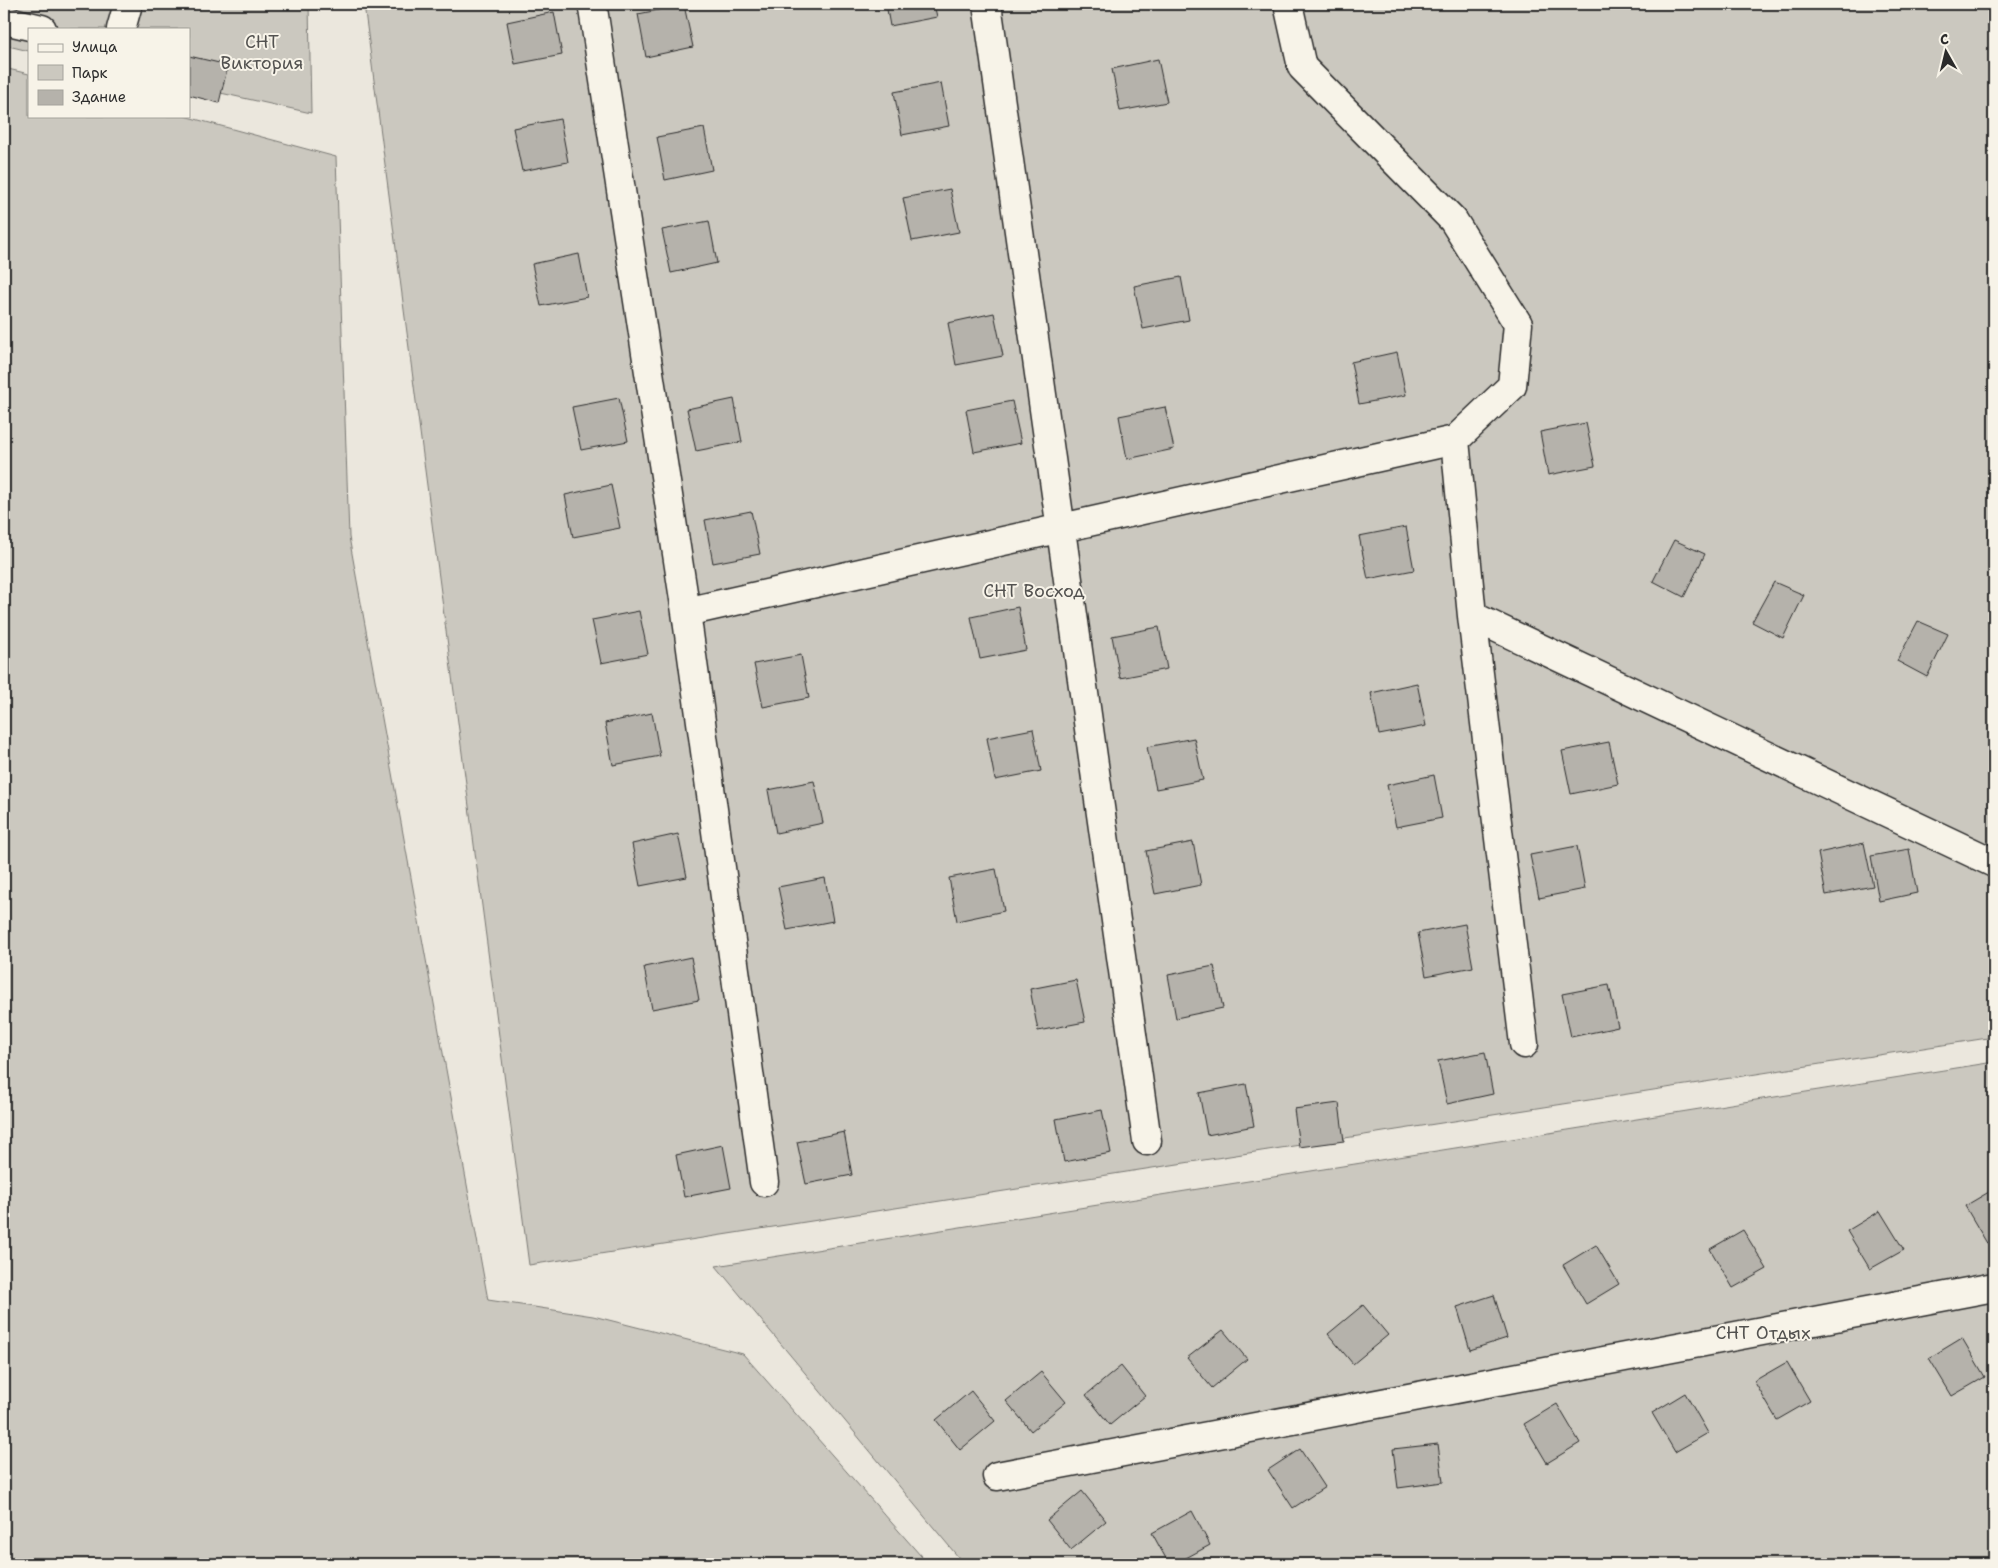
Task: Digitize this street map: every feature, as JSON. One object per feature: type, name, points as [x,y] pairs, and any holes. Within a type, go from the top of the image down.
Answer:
[{"type":"street","points":[[121,28],[128,4]]},
{"type":"street","points":[[987,4],[1147,1141]]},
{"type":"street","points":[[686,612],[1455,440],[1512,386],[1518,324],[1452,220],[1302,68],[1288,4]]},
{"type":"street","points":[[593,9],[686,612],[764,1182]]},
{"type":"street","points":[[4,20],[38,28]]},
{"type":"street","points":[[1455,440],[1472,616],[1524,1044]]},
{"type":"street","points":[[1472,616],[1994,863]]},
{"type":"street","points":[[997,1476],[1994,1286]]},
{"type":"green space","name":"СНТ Виктория","points":[[4,4],[309,4],[311,113],[190,86],[190,28],[28,28],[28,51],[4,45]]},
{"type":"green space","name":"СНТ Восход","points":[[364,4],[1994,4],[1994,1037],[529,1265]]},
{"type":"green space","points":[[4,68],[28,74],[28,118],[190,118],[336,157],[349,537],[488,1300],[593,1316],[743,1354],[928,1564],[4,1564]]},
{"type":"green space","name":"СНТ Отдых","points":[[1994,1062],[1994,1564],[964,1564],[716,1266]]},
{"type":"building","points":[[886,4],[934,4],[937,17],[890,26]]},
{"type":"building","points":[[684,5],[693,47],[646,57],[638,14]]},
{"type":"building","points":[[554,12],[562,55],[515,64],[507,22]]},
{"type":"building","points":[[190,56],[228,65],[219,103],[190,95]]},
{"type":"building","points":[[1158,59],[1167,102],[1120,111],[1112,69]]},
{"type":"building","points":[[941,83],[949,126],[902,135],[894,92]]},
{"type":"building","points":[[560,119],[568,162],[522,171],[513,128]]},
{"type":"building","points":[[704,128],[712,170],[665,180],[657,137]]},
{"type":"building","points":[[950,189],[959,232],[912,241],[903,198]]},
{"type":"building","points":[[709,221],[717,263],[671,273],[662,230]]},
{"type":"building","points":[[579,254],[587,297],[541,306],[532,264]]},
{"type":"building","points":[[1181,277],[1189,320],[1143,329],[1134,286]]},
{"type":"building","points":[[994,313],[1003,356],[956,365],[948,323]]},
{"type":"building","points":[[1397,352],[1406,395],[1359,404],[1351,362]]},
{"type":"building","points":[[619,398],[628,441],[581,450],[572,407]]},
{"type":"building","points":[[734,399],[742,442],[696,451],[687,409]]},
{"type":"building","points":[[1012,401],[1021,443],[974,452],[966,410]]},
{"type":"building","points":[[1165,407],[1174,449],[1127,459],[1119,416]]},
{"type":"building","points":[[1586,423],[1595,466],[1548,475],[1540,432]]},
{"type":"building","points":[[611,485],[620,528],[573,537],[565,495]]},
{"type":"building","points":[[751,511],[760,554],[713,563],[705,520]]},
{"type":"building","points":[[1406,527],[1414,570],[1368,579],[1359,536]]},
{"type":"building","points":[[1674,540],[1705,554],[1684,597],[1653,581]]},
{"type":"building","points":[[1774,582],[1804,595],[1783,638],[1752,622]]},
{"type":"building","points":[[1018,607],[1026,650],[980,659],[971,617]]},
{"type":"building","points":[[639,611],[648,654],[601,663],[592,620]]},
{"type":"building","points":[[1918,621],[1948,634],[1927,677],[1897,661]]},
{"type":"building","points":[[1159,627],[1167,669],[1120,678],[1112,636]]},
{"type":"building","points":[[801,655],[809,698],[763,707],[754,664]]},
{"type":"building","points":[[1417,683],[1426,726],[1379,735],[1371,693]]},
{"type":"building","points":[[652,713],[660,756],[613,765],[605,723]]},
{"type":"building","points":[[1033,729],[1041,771],[995,780],[987,738]]},
{"type":"building","points":[[1194,738],[1203,780],[1156,789],[1147,747]]},
{"type":"building","points":[[1609,742],[1618,784],[1571,794],[1562,751]]},
{"type":"building","points":[[1434,775],[1442,818],[1396,827],[1387,785]]},
{"type":"building","points":[[814,781],[823,823],[776,833],[768,790]]},
{"type":"building","points":[[678,834],[687,877],[640,886],[632,844]]},
{"type":"building","points":[[1193,842],[1201,885],[1155,894],[1146,851]]},
{"type":"building","points":[[1864,843],[1873,886],[1826,895],[1818,853]]},
{"type":"building","points":[[1577,846],[1585,889],[1539,898],[1530,855]]},
{"type":"building","points":[[1909,849],[1917,893],[1879,901],[1871,856]]},
{"type":"building","points":[[996,869],[1004,911],[957,921],[949,878]]},
{"type":"building","points":[[825,878],[833,921],[787,930],[778,887]]},
{"type":"building","points":[[1465,924],[1473,967],[1426,976],[1418,933]]},
{"type":"building","points":[[691,957],[699,1000],[652,1009],[644,967]]},
{"type":"building","points":[[1214,966],[1223,1008],[1176,1018],[1168,975]]},
{"type":"building","points":[[1076,980],[1085,1022],[1038,1031],[1030,989]]},
{"type":"building","points":[[1609,985],[1618,1027],[1571,1037],[1562,994]]},
{"type":"building","points":[[1485,1052],[1493,1094],[1447,1104],[1438,1061]]},
{"type":"building","points":[[1246,1084],[1254,1126],[1207,1135],[1199,1093]]},
{"type":"building","points":[[1339,1103],[1344,1141],[1299,1147],[1294,1109]]},
{"type":"building","points":[[1102,1110],[1111,1153],[1064,1162],[1056,1119]]},
{"type":"building","points":[[844,1132],[852,1175],[806,1184],[797,1142]]},
{"type":"building","points":[[723,1145],[731,1188],[684,1197],[676,1155]]},
{"type":"building","points":[[1994,1189],[1994,1241],[1988,1245],[1965,1206]]},
{"type":"building","points":[[1880,1211],[1904,1250],[1870,1269],[1847,1231]]},
{"type":"building","points":[[1743,1230],[1767,1269],[1733,1288],[1710,1249]]},
{"type":"building","points":[[1596,1245],[1619,1284],[1586,1304],[1563,1265]]},
{"type":"building","points":[[1494,1295],[1507,1338],[1470,1350],[1457,1307]]},
{"type":"building","points":[[1363,1305],[1388,1335],[1353,1364],[1328,1334]]},
{"type":"building","points":[[1223,1330],[1247,1359],[1212,1388],[1187,1358]]},
{"type":"building","points":[[1962,1338],[1985,1377],[1952,1396],[1929,1358]]},
{"type":"building","points":[[1787,1362],[1810,1401],[1777,1420],[1754,1381]]},
{"type":"building","points":[[1121,1366],[1145,1396],[1110,1425],[1086,1395]]},
{"type":"building","points":[[1041,1372],[1066,1402],[1031,1431],[1006,1401]]},
{"type":"building","points":[[971,1391],[995,1421],[960,1450],[936,1420]]},
{"type":"building","points":[[1685,1393],[1708,1433],[1675,1452],[1652,1413]]},
{"type":"building","points":[[1557,1404],[1580,1443],[1547,1463],[1524,1424]]},
{"type":"building","points":[[1438,1444],[1443,1482],[1398,1488],[1393,1449]]},
{"type":"building","points":[[1300,1449],[1325,1487],[1293,1508],[1268,1470]]},
{"type":"building","points":[[1082,1491],[1106,1521],[1071,1550],[1047,1520]]},
{"type":"building","points":[[1192,1511],[1210,1545],[1175,1564],[1169,1564],[1152,1533]]}]
